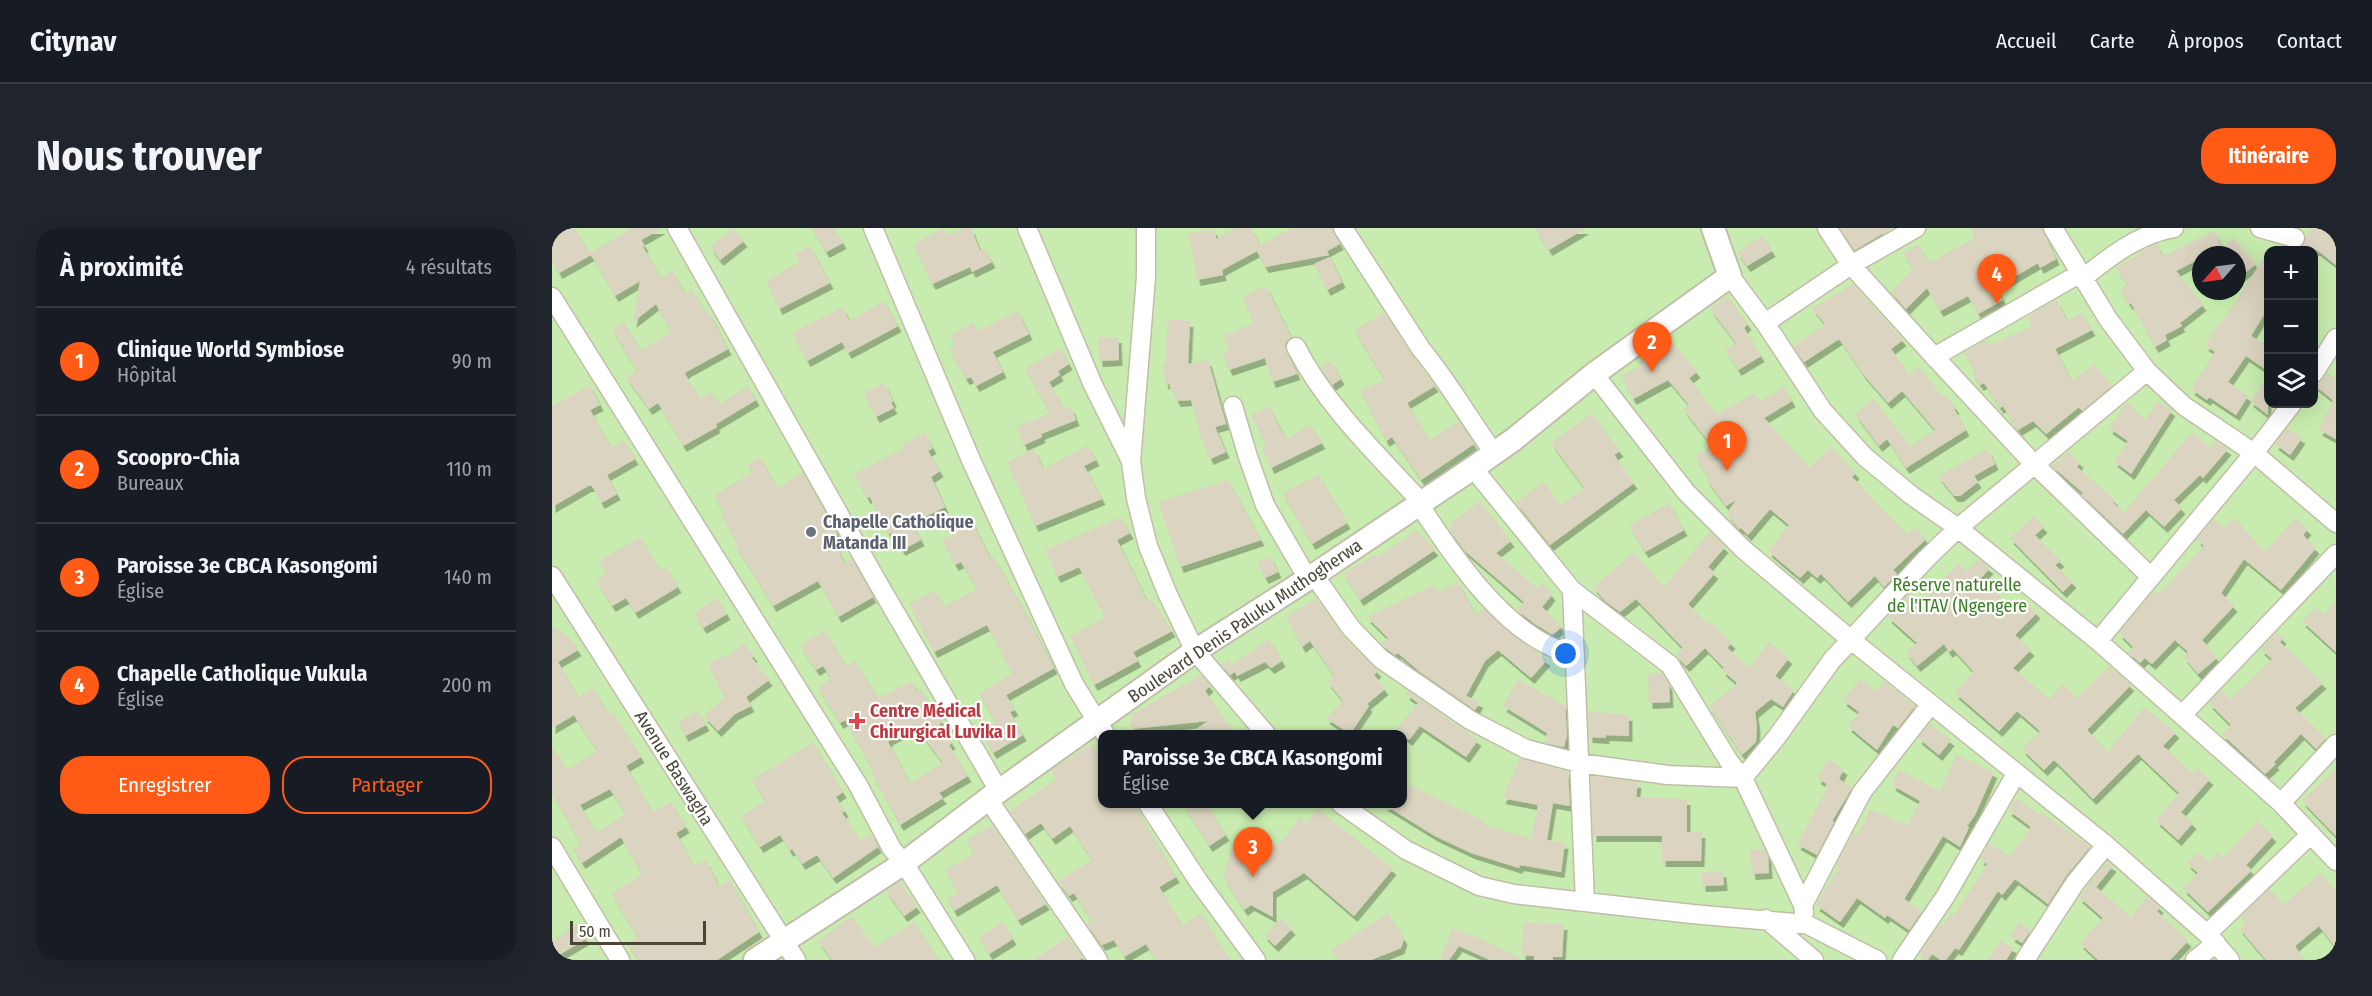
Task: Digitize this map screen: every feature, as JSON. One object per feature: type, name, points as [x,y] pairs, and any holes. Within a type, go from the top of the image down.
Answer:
[{"type":"street","points":[[677,228],[994,795],[1098,960]]},
{"type":"street","points":[[873,228],[971,460],[1074,684],[1101,728]]},
{"type":"street","points":[[1027,228],[1093,385],[1131,462]]},
{"type":"street","points":[[1146,228],[1146,277],[1131,462],[1136,498],[1148,546],[1195,651],[1262,730]]},
{"type":"street","points":[[1343,228],[1421,349],[1494,453]]},
{"type":"street","points":[[1713,228],[1730,276],[1765,323],[1823,411],[1865,457],[1911,495],[1958,528],[2098,641],[2281,803],[2336,861]]},
{"type":"street","points":[[1827,228],[1851,265],[1934,357],[2034,464],[2151,577]]},
{"type":"street","points":[[1765,323],[1851,265],[1916,228]]},
{"type":"street","points":[[2053,228],[2108,319],[2147,371],[2184,406],[2254,453],[2336,523]]},
{"type":"street","points":[[1934,357],[2081,276],[2126,247],[2146,237],[2174,228]]},
{"type":"street","points":[[2260,228],[2295,238]]},
{"type":"street","name":"Boulevard Denis Paluku Muthogherwa","points":[[755,960],[904,862],[994,795],[1101,728],[1195,651],[1311,577],[1473,468],[1594,374],[1730,276]]},
{"type":"street","points":[[552,297],[858,785],[892,849],[904,862],[965,960]]},
{"type":"street","points":[[2318,365],[2336,338]]},
{"type":"street","points":[[1296,347],[1307,370],[1354,430],[1420,504],[1477,586],[1501,610],[1542,642],[1562,652],[1575,654]]},
{"type":"street","points":[[1233,406],[1265,505],[1311,577],[1351,628],[1381,659],[1470,720],[1527,749],[1579,763],[1689,778],[1743,778],[1764,754],[1850,639],[1926,558],[1958,528],[2147,371]]},
{"type":"street","points":[[1594,374],[1686,492],[1743,549],[1850,639],[2106,845],[2212,938],[2230,960]]},
{"type":"street","points":[[2098,641],[2289,408]]},
{"type":"street","points":[[1473,468],[1572,590],[1670,665],[1730,763],[1743,778],[1803,905],[1806,924]]},
{"type":"street","points":[[2182,715],[2336,554]]},
{"type":"street","name":"Avenue Baswagha","points":[[552,576],[796,960]]},
{"type":"street","points":[[1572,590],[1585,902]]},
{"type":"street","points":[[1803,905],[1862,792],[1931,704]]},
{"type":"street","points":[[2281,803],[2336,744]]},
{"type":"street","points":[[1902,960],[1940,904],[2016,774]]},
{"type":"street","points":[[1151,808],[1199,882],[1256,960]]},
{"type":"street","points":[[1347,808],[1406,850],[1479,886],[1514,894],[1806,924],[1877,960]]},
{"type":"street","points":[[2195,960],[2212,938],[2311,834]]},
{"type":"street","points":[[2025,960],[2075,883],[2106,845]]},
{"type":"street","points":[[552,848],[620,960]]},
{"type":"street","points":[[1766,919],[1814,960]]},
{"type":"green space","name":"Réserve naturelle de l'ITAV (Ngengere","points":[[552,228],[2336,228],[2336,960],[552,960]]},
{"type":"building","points":[[552,228],[575,228],[591,255],[559,273],[552,261]]},
{"type":"building","points":[[632,228],[662,228],[641,240],[645,246],[643,247],[661,278],[673,271],[685,294],[692,290],[705,312],[708,311],[728,349],[686,372],[685,374],[700,399],[712,392],[719,404],[748,386],[756,400],[716,424],[717,427],[683,446],[658,403],[649,409],[626,377],[637,370],[612,330],[624,322],[641,350],[671,332],[656,304],[633,322],[640,281],[615,296],[590,253]]},
{"type":"building","points":[[733,228],[744,241],[720,260],[710,247]]},
{"type":"building","points":[[811,228],[834,228],[843,243],[826,252]]},
{"type":"building","points":[[943,228],[948,236],[965,228],[971,228],[980,251],[985,249],[992,262],[972,272],[970,267],[932,284],[913,244]]},
{"type":"building","points":[[1236,228],[1251,228],[1260,245],[1293,228],[1332,228],[1340,244],[1327,251],[1329,255],[1265,267],[1257,251],[1222,270],[1223,275],[1197,280],[1188,234],[1214,229],[1216,239]]},
{"type":"building","points":[[1535,228],[1586,228],[1549,250]]},
{"type":"building","points":[[1840,228],[1892,228],[1855,250]]},
{"type":"building","points":[[1970,228],[2042,228],[2056,259],[2040,268],[2038,263],[1997,287],[2003,300],[1978,314],[1968,296],[1940,311],[1927,288],[1906,309],[1891,292],[1913,269],[1903,253],[1918,244],[1929,263],[1975,238]]},
{"type":"building","points":[[2311,228],[2336,228],[2336,265],[2318,251],[2318,246],[2301,246]]},
{"type":"building","points":[[2214,231],[2221,246],[2192,246],[2192,263],[2176,271],[2192,291],[2192,300],[2199,300],[2203,305],[2180,323],[2182,326],[2165,335],[2167,340],[2155,347],[2131,303],[2129,304],[2120,289],[2127,285],[2116,268],[2153,245],[2157,244],[2163,256]]},
{"type":"building","points":[[1763,236],[1772,251],[1747,266],[1737,252]]},
{"type":"building","points":[[2233,238],[2240,246],[2224,246]]},
{"type":"building","points":[[810,246],[830,283],[779,309],[766,281],[800,262],[795,254]]},
{"type":"building","points":[[2246,253],[2256,264],[2246,272]]},
{"type":"building","points":[[1330,257],[1342,282],[1327,290],[1314,264]]},
{"type":"building","points":[[2264,257],[2264,315],[2251,336],[2264,344],[2264,368],[2246,356],[2228,382],[2248,396],[2236,415],[2209,397],[2207,400],[2191,389],[2215,352],[2205,345],[2237,300],[2246,300],[2246,286]]},
{"type":"building","points":[[1853,284],[1903,340],[1891,349],[1909,374],[1918,366],[1943,397],[1946,395],[1956,408],[1954,409],[1966,430],[1906,468],[1887,439],[1879,446],[1855,414],[1873,398],[1910,446],[1935,430],[1902,391],[1888,403],[1862,373],[1839,339],[1804,362],[1793,346],[1825,324],[1812,308]]},
{"type":"building","points":[[1266,286],[1291,337],[1285,347],[1297,374],[1272,382],[1265,358],[1229,370],[1223,356],[1223,352],[1229,350],[1223,336],[1254,323],[1244,302],[1244,296]]},
{"type":"building","points":[[1727,296],[1748,324],[1744,328],[1761,356],[1738,370],[1725,349],[1736,343],[1710,309]]},
{"type":"building","points":[[2057,300],[2067,321],[2082,313],[2092,330],[2055,349],[2072,381],[2094,364],[2112,386],[2082,411],[2079,407],[2046,434],[2033,421],[2018,430],[2003,406],[2000,408],[1984,383],[1980,385],[1964,353],[1987,340],[1990,345],[2032,326],[2027,317]]},
{"type":"building","points":[[884,301],[898,326],[848,353],[842,342],[807,361],[792,333],[843,307],[849,321]]},
{"type":"building","points":[[1018,311],[1029,334],[993,352],[1003,372],[976,386],[971,377],[966,379],[949,349],[955,345],[950,336],[973,323],[978,331]]},
{"type":"building","points":[[1384,312],[1435,386],[1407,403],[1430,440],[1458,421],[1474,444],[1421,480],[1392,437],[1386,441],[1360,391],[1385,380],[1354,331]]},
{"type":"building","points":[[1168,319],[1190,321],[1188,364],[1208,360],[1226,424],[1215,427],[1226,452],[1210,459],[1201,438],[1191,400],[1177,401],[1168,382],[1165,384],[1163,364],[1165,364]]},
{"type":"building","points":[[1118,337],[1119,360],[1099,361],[1098,338]]},
{"type":"building","points":[[1669,338],[1697,372],[1689,378],[1717,414],[1755,393],[1760,401],[1784,387],[1792,401],[1764,418],[1809,467],[1832,447],[1856,473],[1852,477],[1907,535],[1915,527],[1926,539],[1893,570],[1897,574],[1884,587],[1875,576],[1848,602],[1821,574],[1817,578],[1808,570],[1800,578],[1768,551],[1789,525],[1770,509],[1748,535],[1741,528],[1739,529],[1727,513],[1736,500],[1726,506],[1706,479],[1709,478],[1695,456],[1712,446],[1683,409],[1689,405],[1668,380],[1633,399],[1621,376],[1640,366],[1638,363]]},
{"type":"building","points":[[1060,348],[1069,364],[1058,371],[1060,375],[1049,382],[1065,409],[1071,407],[1076,420],[1041,434],[1042,437],[1024,445],[1016,427],[1050,413],[1025,369]]},
{"type":"building","points":[[1331,361],[1341,379],[1332,385],[1321,367]]},
{"type":"building","points":[[2328,373],[2336,379],[2336,439],[2319,430],[2333,400],[2318,388]]},
{"type":"building","points":[[2264,382],[2264,408],[2268,408],[2268,415],[2250,401]]},
{"type":"building","points":[[884,383],[894,408],[876,417],[864,393]]},
{"type":"building","points":[[590,385],[600,405],[590,410],[611,447],[624,440],[635,459],[607,475],[617,494],[601,503],[592,486],[588,486],[552,507],[552,406]]},
{"type":"building","points":[[2157,401],[2172,410],[2131,474],[2114,461],[2128,441],[2109,428],[2127,402],[2145,420]]},
{"type":"building","points":[[1269,406],[1287,439],[1310,424],[1322,443],[1271,468],[1261,447],[1266,445],[1251,415]]},
{"type":"building","points":[[1592,413],[1620,451],[1614,455],[1634,483],[1550,545],[1516,502],[1544,482],[1560,505],[1584,488],[1551,443]]},
{"type":"building","points":[[2287,428],[2302,438],[2290,455],[2275,444]]},
{"type":"building","points":[[2192,432],[2210,448],[2216,441],[2228,449],[2203,478],[2200,475],[2174,500],[2182,508],[2164,527],[2146,510],[2123,534],[2082,495],[2083,493],[2052,466],[2068,452],[2080,462],[2077,467],[2115,500],[2113,503],[2124,512]]},
{"type":"building","points":[[925,433],[933,448],[928,451],[940,471],[931,477],[945,507],[912,523],[921,540],[902,550],[892,533],[888,534],[870,497],[867,498],[854,474],[904,448],[902,444]]},
{"type":"building","points":[[1088,445],[1096,460],[1084,466],[1102,499],[1035,526],[1007,462],[1034,449],[1044,469]]},
{"type":"building","points":[[1988,449],[1995,464],[1974,476],[1978,482],[1960,496],[1954,496],[1938,476]]},
{"type":"building","points":[[760,457],[777,488],[803,473],[837,533],[832,536],[844,563],[852,559],[873,597],[838,617],[818,581],[773,606],[735,545],[737,543],[721,514],[724,512],[714,496],[752,472],[747,464]]},
{"type":"building","points":[[1319,475],[1347,523],[1312,544],[1282,493]]},
{"type":"building","points":[[1228,480],[1261,540],[1180,567],[1158,502]]},
{"type":"building","points":[[1480,501],[1511,541],[1496,553],[1537,588],[1542,582],[1552,595],[1542,607],[1562,626],[1553,635],[1517,610],[1524,602],[1465,551],[1450,530],[1453,528],[1450,524]]},
{"type":"building","points":[[1669,503],[1684,530],[1645,552],[1629,526]]},
{"type":"building","points":[[2034,516],[2044,527],[2035,535],[2061,561],[2055,565],[2073,582],[2063,592],[2010,538]]},
{"type":"building","points":[[1121,517],[1130,533],[1117,540],[1147,601],[1151,599],[1172,631],[1133,652],[1138,661],[1094,685],[1070,636],[1105,618],[1079,567],[1057,577],[1045,550]]},
{"type":"building","points":[[2235,518],[2265,552],[2295,518],[2308,529],[2303,535],[2316,548],[2281,590],[2244,559],[2221,593],[2234,606],[2202,640],[2217,658],[2198,674],[2184,657],[2188,652],[2175,640],[2152,664],[2145,658],[2140,663],[2128,652],[2133,647],[2119,633],[2154,591],[2158,594],[2204,546],[2197,539],[2214,519],[2224,528]]},
{"type":"building","points":[[972,521],[990,558],[993,556],[1054,668],[1006,695],[1015,710],[1010,712],[1023,735],[993,753],[980,731],[996,722],[979,694],[1012,673],[987,625],[934,652],[909,604],[935,591],[944,607],[977,589],[961,562],[955,565],[942,540],[954,534],[952,531]]},
{"type":"building","points":[[1417,530],[1435,550],[1360,600],[1343,573],[1376,554],[1377,557]]},
{"type":"building","points":[[1709,532],[1725,547],[1708,567],[1715,573],[1688,604],[1708,624],[1710,621],[1732,643],[1727,648],[1750,667],[1769,642],[1789,658],[1775,676],[1794,690],[1783,707],[1771,699],[1755,712],[1756,742],[1742,755],[1709,706],[1736,685],[1736,682],[1722,670],[1724,668],[1705,648],[1686,666],[1676,655],[1683,648],[1636,599],[1620,612],[1605,601],[1593,587],[1634,552],[1664,587]]},
{"type":"building","points":[[640,537],[660,570],[666,567],[678,587],[635,613],[626,598],[612,606],[596,580],[606,574],[599,561]]},
{"type":"building","points":[[1270,556],[1278,572],[1265,578],[1257,563]]},
{"type":"building","points":[[1978,559],[1990,568],[1980,579],[2017,612],[2027,602],[2037,613],[2015,635],[2031,650],[2013,668],[2049,699],[2063,684],[2077,698],[2109,666],[2131,685],[2087,730],[2108,752],[2144,707],[2176,732],[2163,746],[2193,773],[2197,768],[2210,779],[2181,812],[2193,823],[2178,840],[2156,820],[2179,793],[2138,754],[2093,799],[2054,760],[2044,770],[2022,749],[2040,731],[2017,711],[1999,731],[1955,693],[1973,671],[1953,649],[1949,652],[1944,644],[1917,666],[1906,652],[1917,643],[1888,617],[1909,594],[1920,605],[1958,563],[1967,571]]},
{"type":"building","points":[[1458,582],[1476,615],[1483,608],[1521,642],[1547,660],[1531,678],[1498,650],[1485,661],[1466,696],[1480,702],[1475,710],[1420,672],[1398,653],[1395,655],[1388,650],[1381,643],[1388,638],[1367,617],[1433,585],[1437,593]]},
{"type":"building","points":[[717,598],[727,614],[703,628],[694,613]]},
{"type":"building","points":[[1316,598],[1343,636],[1378,671],[1374,675],[1385,689],[1367,704],[1369,706],[1353,730],[1344,730],[1326,718],[1343,701],[1327,681],[1334,676],[1310,641],[1302,647],[1286,617]]},
{"type":"building","points":[[2336,601],[2336,652],[2302,621],[2317,607],[2324,615]]},
{"type":"building","points":[[552,626],[570,638],[578,650],[558,662],[578,697],[594,688],[609,715],[613,712],[641,757],[626,766],[653,812],[671,802],[686,827],[676,833],[694,866],[706,860],[719,886],[730,880],[759,932],[717,960],[638,960],[627,943],[637,937],[611,893],[642,875],[621,837],[582,863],[573,849],[581,844],[552,794],[552,747],[568,770],[597,751],[574,715],[552,728]],"holes":[[[610,789],[625,814],[597,833],[580,805]]]},
{"type":"building","points":[[825,630],[846,666],[855,660],[878,698],[912,681],[917,692],[921,689],[942,722],[939,724],[952,743],[949,745],[968,776],[939,793],[943,798],[900,825],[845,720],[840,723],[818,688],[831,678],[823,666],[816,670],[800,645]],"holes":[[[915,726],[943,763],[910,783],[888,742]]]},
{"type":"building","points":[[2277,632],[2283,638],[2280,642],[2323,683],[2295,708],[2326,738],[2316,749],[2301,734],[2265,774],[2222,734],[2231,725],[2209,703],[2221,690],[2230,699],[2272,659],[2261,649]]},
{"type":"building","points":[[1269,639],[1282,661],[1271,668],[1265,662],[1237,676],[1235,672],[1230,675],[1221,664],[1228,660],[1231,665]]},
{"type":"building","points":[[744,643],[769,680],[746,697],[751,706],[735,714],[718,731],[704,716],[724,697],[708,664],[724,655],[726,658]]},
{"type":"building","points":[[1648,673],[1662,673],[1669,685],[1670,702],[1649,703]]},
{"type":"building","points":[[1201,675],[1210,686],[1205,691],[1232,730],[1195,730],[1208,721],[1132,729],[1130,720],[1134,713]]},
{"type":"building","points":[[1518,679],[1559,703],[1565,704],[1567,735],[1564,747],[1546,743],[1547,733],[1503,706]]},
{"type":"building","points":[[1860,679],[1876,691],[1884,681],[1915,706],[1898,728],[1893,725],[1877,750],[1848,726],[1859,712],[1843,700]]},
{"type":"building","points":[[1408,691],[1478,740],[1466,757],[1420,726],[1409,740],[1407,730],[1396,730],[1418,703],[1406,694]]},
{"type":"building","points":[[698,711],[706,725],[685,736],[678,722]]},
{"type":"building","points":[[1588,711],[1629,715],[1629,736],[1589,737]]},
{"type":"building","points":[[1930,724],[1951,740],[1939,755],[1918,738]]},
{"type":"building","points":[[813,742],[843,792],[836,797],[845,811],[842,813],[861,841],[871,834],[878,847],[833,878],[817,855],[802,864],[780,835],[760,847],[741,816],[765,801],[752,780]]},
{"type":"building","points":[[1092,744],[1098,754],[1098,808],[1136,808],[1176,877],[1159,887],[1183,925],[1201,913],[1230,960],[1156,960],[1146,944],[1124,957],[1114,940],[1102,945],[1087,924],[1091,921],[1074,893],[1069,896],[1058,881],[1092,860],[1070,826],[1052,839],[1041,823],[1025,834],[1011,813],[1012,809],[1056,779],[1051,770]]},
{"type":"building","points":[[1956,755],[1994,772],[1975,815],[1967,826],[1969,827],[1960,847],[1943,836],[1904,899],[1922,911],[1909,930],[1887,915],[1885,918],[1857,898],[1840,922],[1816,905],[1839,867],[1836,865],[1854,833],[1858,835],[1870,809],[1907,825],[1920,801],[1892,785],[1899,770],[1940,791]]},
{"type":"building","points":[[1520,758],[1568,772],[1570,806],[1553,803],[1547,840],[1565,843],[1561,872],[1520,865],[1519,868],[1471,853],[1435,836],[1390,808],[1407,808],[1407,784],[1484,821],[1483,824],[1531,839],[1538,805],[1502,798]]},
{"type":"building","points":[[1829,759],[1844,769],[1839,779],[1852,788],[1832,821],[1834,822],[1817,855],[1797,844],[1827,788],[1825,787],[1827,784],[1817,778]]},
{"type":"building","points":[[2336,768],[2336,836],[2302,801]]},
{"type":"building","points":[[1591,776],[1638,782],[1636,797],[1687,799],[1687,832],[1702,832],[1701,861],[1662,861],[1662,836],[1593,836]]},
{"type":"building","points":[[2017,798],[2039,815],[2041,812],[2090,847],[2066,876],[2048,904],[2015,879],[2002,895],[1998,891],[1959,950],[1955,948],[1946,960],[1941,960],[1932,954],[1928,960],[1925,960],[1919,955],[1941,923],[1943,925],[1951,913],[1954,915],[1987,864],[1980,859],[1989,843],[2010,856],[2031,827],[2008,810]]},
{"type":"building","points":[[1185,808],[1209,808],[1226,835],[1209,846]]},
{"type":"building","points":[[1318,809],[1393,869],[1354,916],[1304,873],[1273,892],[1273,917],[1251,905],[1244,910],[1223,876],[1233,845],[1238,854],[1263,839],[1269,848],[1284,839],[1300,817],[1307,823]]},
{"type":"building","points":[[2257,821],[2273,836],[2246,865],[2252,870],[2208,912],[2183,888],[2198,873],[2187,863],[2197,852],[2209,862],[2218,852],[2223,858]]},
{"type":"building","points":[[992,825],[1046,904],[1018,920],[997,885],[954,911],[947,899],[958,893],[945,870],[974,853],[966,840]]},
{"type":"building","points":[[1764,849],[1768,857],[1769,873],[1752,874],[1749,850]]},
{"type":"building","points":[[2107,862],[2113,866],[2096,887],[2131,917],[2147,896],[2160,907],[2157,911],[2188,941],[2170,960],[2098,960],[2080,943],[2103,918],[2079,897]]},
{"type":"building","points":[[1723,871],[1724,885],[1702,886],[1702,872]]},
{"type":"building","points":[[2321,873],[2336,891],[2336,948],[2319,926],[2295,946],[2304,960],[2266,960],[2239,928],[2246,923],[2241,917],[2270,889],[2283,904]]},
{"type":"building","points":[[900,882],[917,907],[904,916],[886,891]]},
{"type":"building","points":[[1388,913],[1404,939],[1401,948],[1371,960],[1338,960],[1332,949]]},
{"type":"building","points":[[852,916],[874,947],[915,922],[939,960],[832,960],[818,941]]},
{"type":"building","points":[[1282,918],[1292,929],[1275,946],[1264,935]]},
{"type":"building","points":[[1003,922],[1013,939],[989,954],[979,937]]},
{"type":"building","points":[[1523,922],[1564,924],[1562,957],[1553,957],[1553,960],[1534,960],[1534,956],[1522,955]]},
{"type":"building","points":[[2019,923],[2031,930],[2022,943],[2011,936]]},
{"type":"building","points":[[577,925],[586,939],[552,959],[552,941]]},
{"type":"building","points":[[1452,928],[1484,940],[1522,960],[1490,960],[1459,946],[1449,960],[1440,960]]},
{"type":"building","points":[[1068,937],[1083,958],[1079,960],[1033,960]]},
{"type":"building","points":[[2000,940],[2014,948],[2006,960],[1988,960]]},
{"type":"place","name":"Chapelle Catholique Vukula","points":[[1997,304]]},
{"type":"place","name":"Scoopro-Chia","points":[[1652,372]]},
{"type":"place","name":"Clinique World Symbiose","points":[[1727,471]]},
{"type":"place","name":"Chapelle Catholique Matanda III","points":[[811,532]]},
{"type":"place","name":"Centre Médical Chirurgical Luvika II","points":[[857,721]]},
{"type":"place","name":"Paroisse 3e CBCA Kasongomi","points":[[1253,877]]}]
